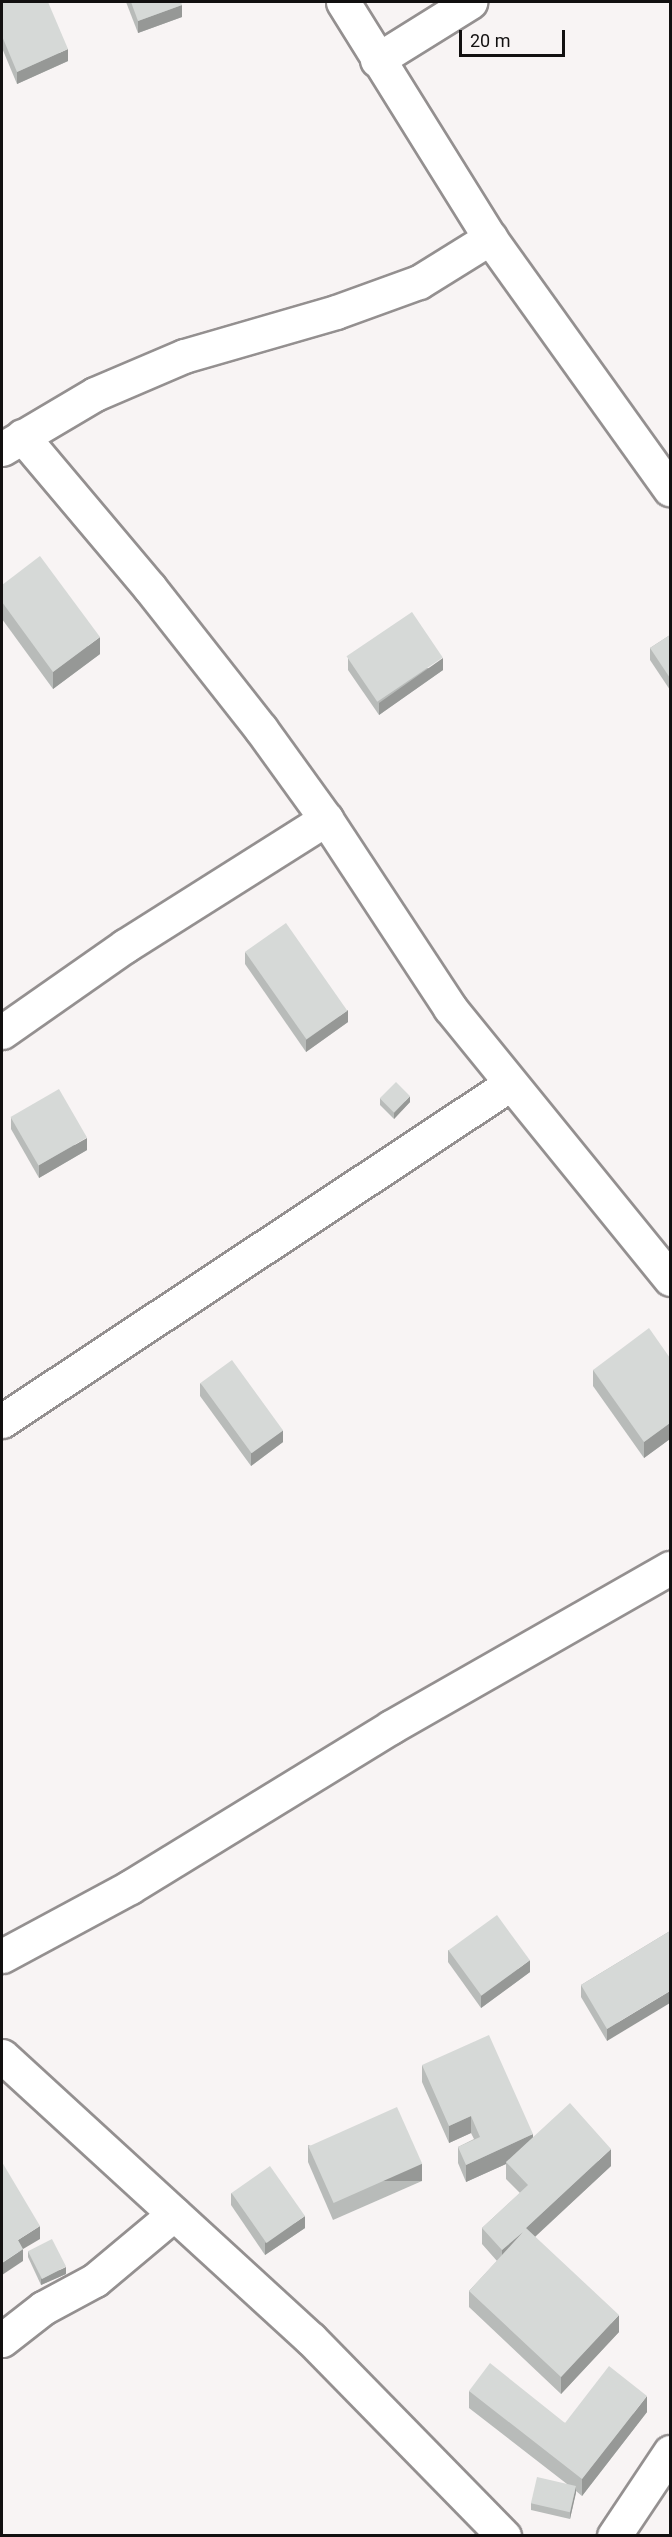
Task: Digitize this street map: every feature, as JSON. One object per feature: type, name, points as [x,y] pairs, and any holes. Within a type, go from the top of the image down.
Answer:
[{"type":"street","points":[[343,2],[490,238],[670,489]]},
{"type":"street","points":[[378,60],[470,2]]},
{"type":"street","points":[[490,238],[419,282],[336,312],[184,356],[95,394],[12,442],[150,588],[326,819],[450,1008],[670,1279]]},
{"type":"street","points":[[2,1032],[125,946],[326,819]]},
{"type":"street","points":[[2,1421],[510,1084]]},
{"type":"street","points":[[2,1956],[130,1887],[391,1727],[670,1568]]},
{"type":"street","points":[[2,2056],[311,2339],[504,2535]]},
{"type":"street","points":[[2,2340],[43,2308],[95,2280],[174,2214]]},
{"type":"street","points":[[614,2535],[670,2452]]},
{"type":"building","points":[[2,2],[48,2],[68,49],[17,72],[2,36]]},
{"type":"building","points":[[131,2],[181,2],[182,5],[138,21]]},
{"type":"building","points":[[40,556],[100,637],[53,672],[2,602],[2,585]]},
{"type":"building","points":[[412,612],[443,658],[377,702],[347,656]]},
{"type":"building","points":[[670,635],[670,678],[650,648]]},
{"type":"building","points":[[286,923],[347,1011],[306,1039],[245,952]]},
{"type":"building","points":[[396,1082],[410,1096],[394,1112],[380,1098]]},
{"type":"building","points":[[59,1089],[87,1137],[39,1165],[11,1117]]},
{"type":"building","points":[[649,1328],[670,1358],[670,1423],[644,1442],[593,1370]]},
{"type":"building","points":[[232,1360],[283,1430],[252,1453],[200,1383]]},
{"type":"building","points":[[497,1915],[530,1960],[481,1996],[448,1950]]},
{"type":"building","points":[[670,1931],[670,1991],[607,2029],[581,1985]]},
{"type":"building","points":[[489,2035],[533,2134],[466,2165],[458,2147],[480,2137],[471,2116],[449,2126],[422,2065]]},
{"type":"building","points":[[570,2103],[611,2149],[526,2228],[619,2315],[561,2377],[469,2291],[523,2232],[502,2250],[482,2228],[528,2185],[506,2162]]},
{"type":"building","points":[[397,2107],[422,2164],[334,2203],[308,2146]]},
{"type":"building","points":[[2,2162],[40,2226],[18,2240],[23,2249],[2,2263]]},
{"type":"building","points":[[270,2166],[305,2216],[266,2243],[231,2193]]},
{"type":"building","points":[[52,2239],[66,2267],[42,2279],[28,2251]]},
{"type":"building","points":[[490,2363],[565,2423],[609,2366],[647,2396],[582,2479],[469,2391]]},
{"type":"building","points":[[537,2477],[576,2486],[570,2512],[531,2503]]}]
